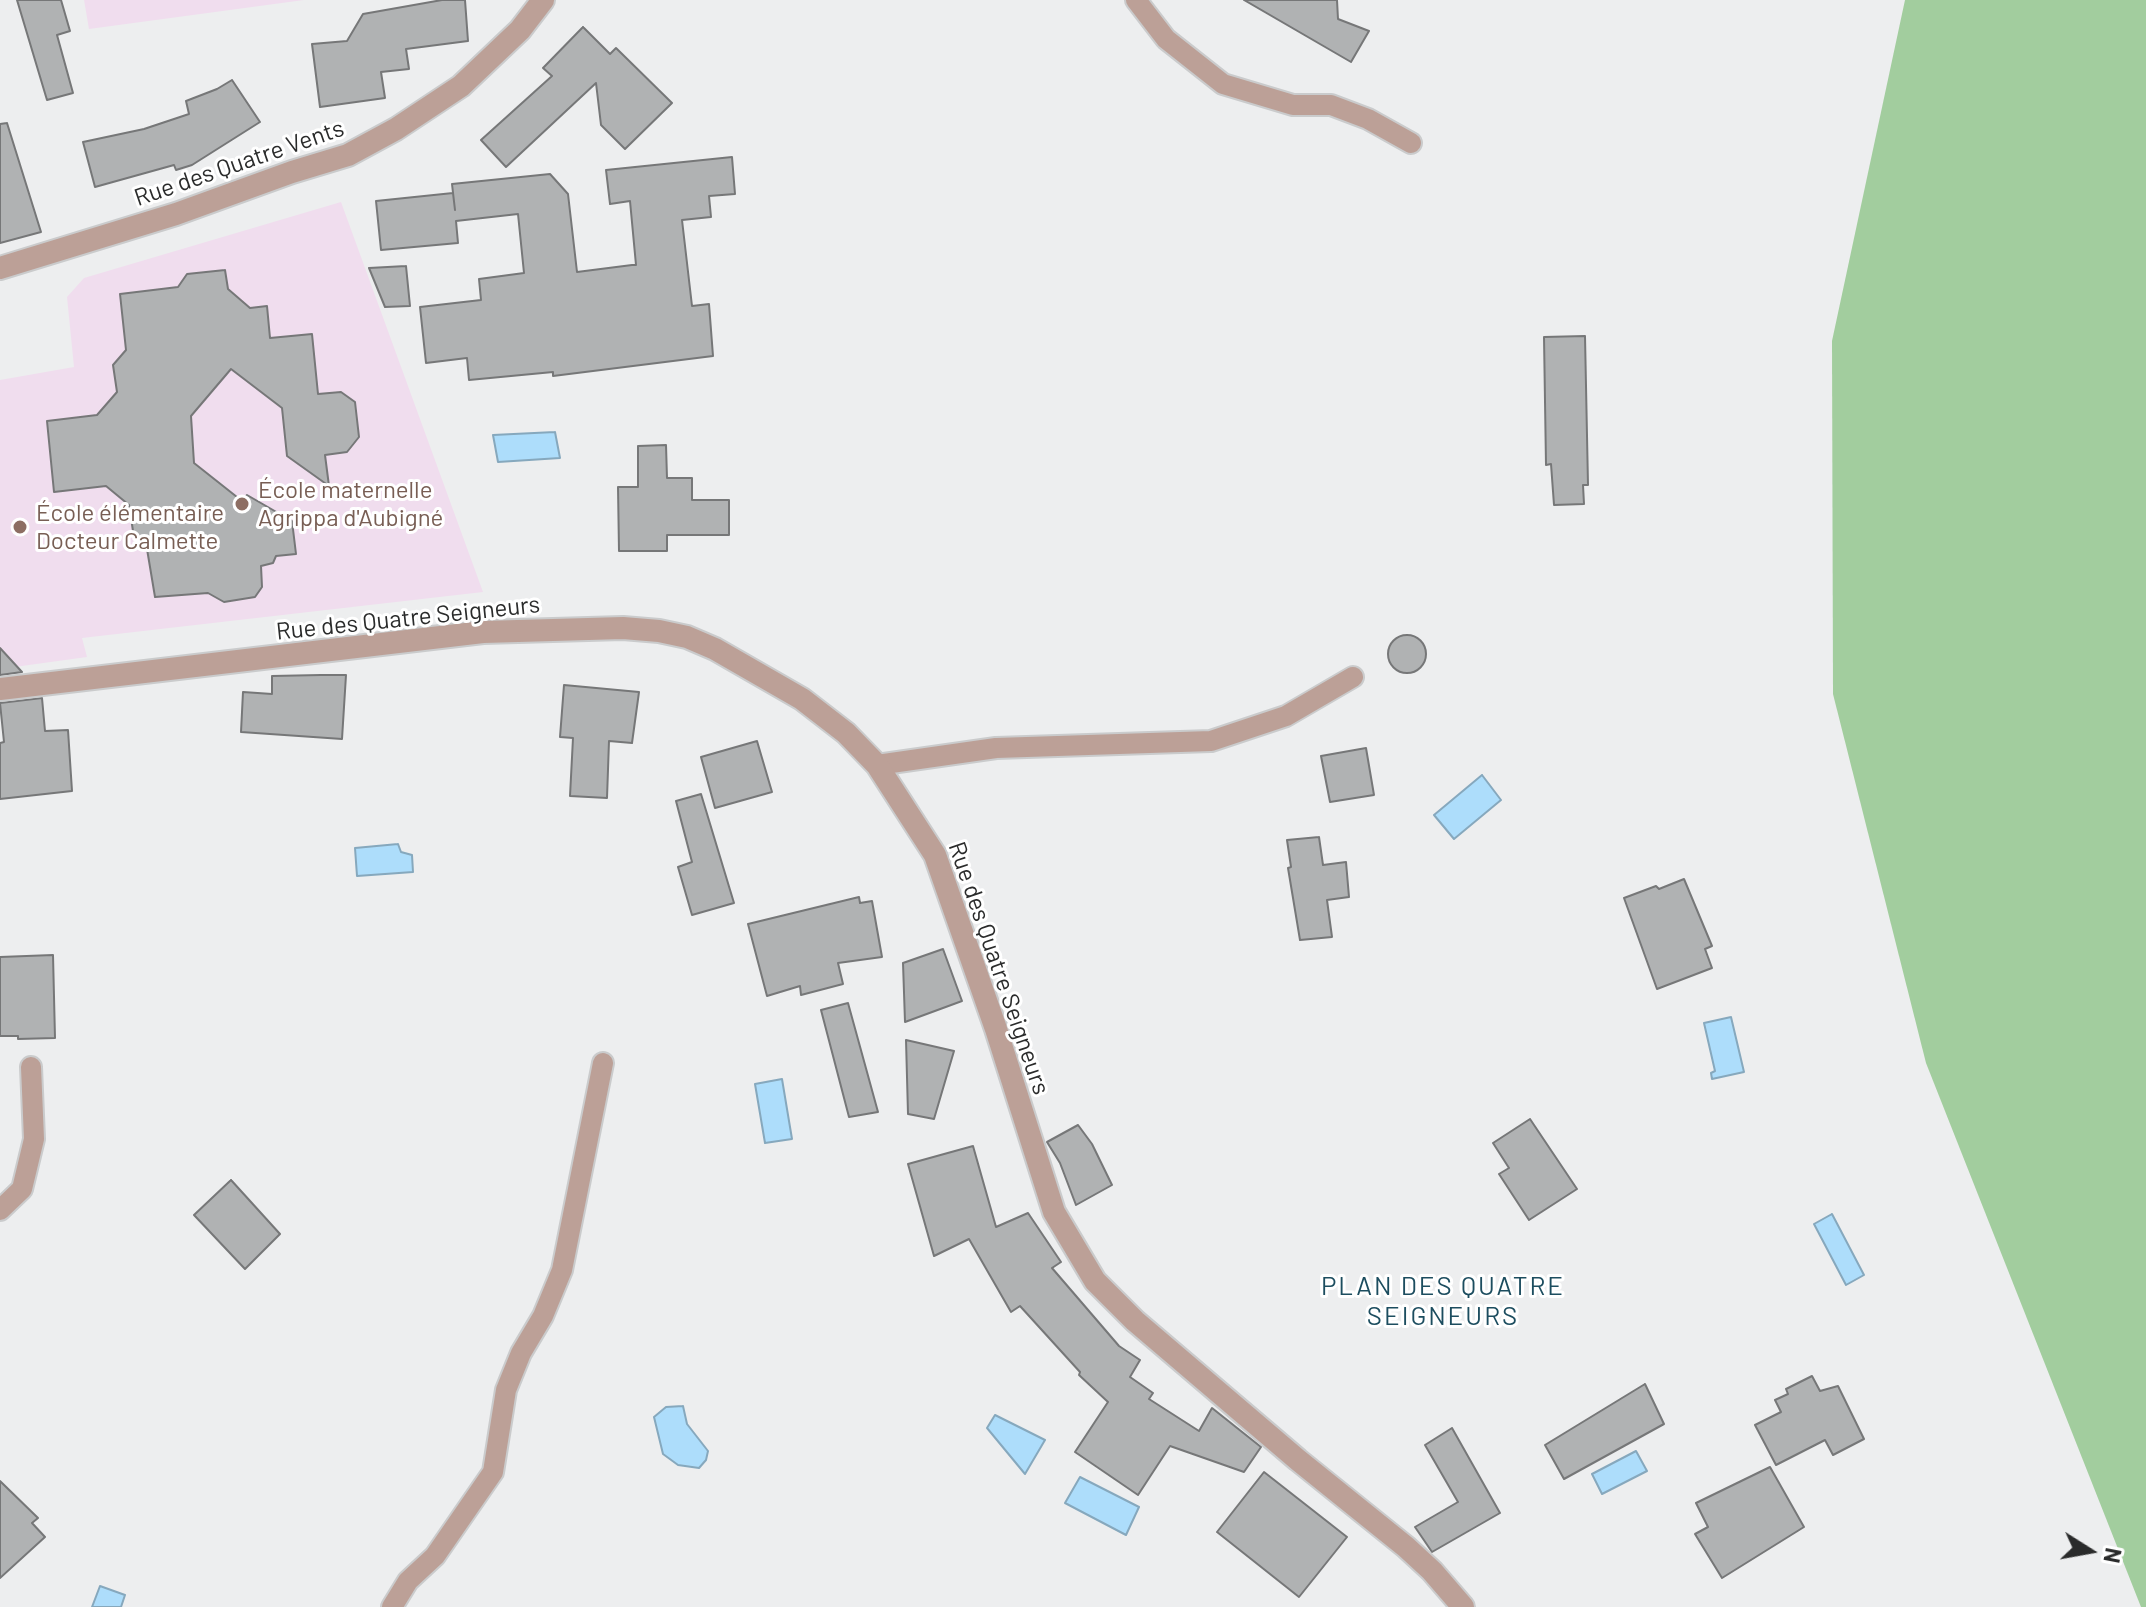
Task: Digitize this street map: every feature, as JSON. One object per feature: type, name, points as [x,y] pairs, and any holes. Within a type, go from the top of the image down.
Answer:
[{"type":"street","name":"Rue des Quatre Vents","points":[[0,268],[176,214],[348,155],[396,129],[461,86],[520,30],[543,0]]},
{"type":"street","name":"Rue des Quatre Seigneurs","points":[[0,689],[483,632],[635,629],[687,637],[775,683],[824,715],[877,765],[935,855],[996,1029],[1054,1212],[1095,1281],[1135,1321],[1406,1547],[1463,1607]]},
{"type":"lane","points":[[1136,0],[1166,39],[1223,84],[1293,105],[1331,105],[1368,119],[1411,143]]},
{"type":"lane","points":[[877,765],[996,748],[1211,741],[1286,716],[1353,677]]},
{"type":"lane","points":[[392,1607],[408,1581],[435,1556],[493,1472],[506,1390],[562,1270],[603,1063]]},
{"type":"lane","points":[[0,1210],[22,1189],[34,1139],[31,1067]]},
{"type":"shaded area","points":[[84,0],[304,0],[89,29]]},
{"type":"shaded area","name":"École maternelle Agrippa d'Aubigné","points":[[341,202],[483,592],[82,638],[87,657],[0,669],[0,380],[74,367],[67,297],[84,278]]},
{"type":"green space","points":[[1905,0],[2146,0],[2146,1607],[2141,1607],[1926,1063],[1833,694],[1832,341]]},
{"type":"water","points":[[555,432],[560,458],[498,462],[493,435]]},
{"type":"water","points":[[1482,775],[1501,800],[1454,839],[1434,815]]},
{"type":"water","points":[[398,844],[401,852],[412,855],[413,872],[357,876],[355,848]]},
{"type":"water","points":[[1731,1017],[1744,1072],[1712,1079],[1711,1073],[1715,1071],[1704,1023]]},
{"type":"water","points":[[782,1079],[792,1139],[765,1143],[755,1084]]},
{"type":"water","points":[[1832,1214],[1864,1275],[1846,1285],[1814,1224]]},
{"type":"water","points":[[683,1406],[687,1424],[708,1451],[706,1460],[699,1468],[678,1465],[663,1454],[654,1417],[666,1407]]},
{"type":"water","points":[[995,1415],[1045,1440],[1025,1474],[987,1428]]},
{"type":"water","points":[[1636,1451],[1647,1471],[1602,1494],[1592,1474]]},
{"type":"water","points":[[1080,1477],[1139,1507],[1126,1535],[1065,1503]]},
{"type":"water","points":[[100,1586],[125,1595],[121,1607],[92,1607]]},
{"type":"building","points":[[17,0],[61,0],[70,31],[57,35],[73,93],[47,100]]},
{"type":"building","points":[[442,0],[465,0],[468,41],[406,49],[409,69],[381,72],[385,98],[320,107],[312,44],[347,41],[363,14]]},
{"type":"building","points":[[1244,0],[1337,0],[1338,19],[1369,31],[1351,62]]},
{"type":"building","points":[[583,27],[610,54],[616,48],[672,103],[625,149],[601,125],[596,83],[506,167],[481,140],[552,76],[543,68]]},
{"type":"building","points":[[232,80],[260,122],[192,165],[176,170],[174,165],[95,187],[83,142],[144,129],[189,114],[186,101]]},
{"type":"building","points":[[7,123],[41,232],[0,243],[0,124]]},
{"type":"building","points":[[732,157],[735,194],[709,196],[711,217],[682,220],[692,306],[709,304],[713,356],[553,376],[553,372],[469,380],[467,358],[426,363],[420,307],[481,300],[479,279],[524,273],[518,214],[456,221],[458,243],[381,250],[376,201],[453,193],[455,210],[452,184],[550,174],[568,194],[577,272],[636,265],[630,201],[610,204],[606,170]]},
{"type":"building","points":[[406,266],[410,306],[385,307],[369,268]]},
{"type":"building","points":[[225,270],[228,289],[250,308],[267,306],[270,338],[312,334],[318,394],[341,392],[355,402],[359,437],[347,452],[325,455],[329,486],[287,456],[282,408],[231,369],[191,416],[194,463],[242,501],[247,495],[292,521],[296,554],[276,556],[273,563],[261,566],[262,587],[255,597],[224,602],[208,593],[155,597],[146,543],[133,531],[129,505],[106,486],[54,492],[47,421],[97,415],[117,392],[113,365],[126,350],[120,294],[178,287],[187,274]]},
{"type":"building","points":[[1585,336],[1588,485],[1583,485],[1584,504],[1554,505],[1551,464],[1546,465],[1544,337]]},
{"type":"building","points":[[666,445],[667,478],[692,478],[692,500],[729,500],[729,535],[667,535],[667,551],[619,551],[618,487],[638,487],[638,446]]},
{"type":"building","points":[[1407,635],[1420,641],[1426,654],[1420,667],[1407,673],[1394,667],[1388,654],[1394,641]]},
{"type":"building","points":[[0,648],[22,672],[0,675]]},
{"type":"building","points":[[346,675],[342,739],[241,732],[243,692],[272,694],[272,676]]},
{"type":"building","points":[[564,685],[639,692],[632,743],[609,741],[607,798],[570,796],[573,738],[560,737]]},
{"type":"building","points":[[42,698],[45,731],[68,730],[72,791],[0,799],[0,743],[4,742],[0,703]]},
{"type":"building","points":[[757,741],[772,792],[715,808],[701,757]]},
{"type":"building","points":[[1366,748],[1374,795],[1330,802],[1321,756]]},
{"type":"building","points":[[701,794],[734,903],[692,915],[678,867],[692,862],[676,801]]},
{"type":"building","points":[[1319,837],[1323,865],[1346,862],[1349,897],[1327,900],[1332,937],[1300,940],[1288,868],[1291,867],[1287,840]]},
{"type":"building","points":[[1684,879],[1712,946],[1705,949],[1712,968],[1657,989],[1624,898]]},
{"type":"building","points":[[859,897],[860,903],[872,901],[882,957],[838,963],[843,984],[801,995],[800,986],[767,996],[748,924]]},
{"type":"building","points":[[943,949],[962,1001],[905,1022],[903,963]]},
{"type":"building","points":[[53,955],[55,1038],[0,1036],[0,957]]},
{"type":"building","points":[[848,1003],[878,1112],[849,1117],[821,1010]]},
{"type":"building","points":[[906,1040],[954,1051],[934,1119],[908,1114]]},
{"type":"building","points":[[1530,1119],[1577,1189],[1529,1220],[1499,1174],[1509,1168],[1493,1143]]},
{"type":"building","points":[[1078,1125],[1092,1144],[1112,1185],[1076,1205],[1060,1163],[1047,1142]]},
{"type":"building","points":[[973,1146],[996,1227],[1028,1213],[1061,1262],[1052,1268],[1119,1346],[1140,1360],[1130,1377],[1153,1393],[1149,1399],[1199,1431],[1212,1408],[1261,1447],[1244,1472],[1170,1446],[1138,1495],[1075,1452],[1108,1402],[1079,1375],[1080,1372],[1020,1306],[1011,1312],[969,1239],[934,1256],[908,1164]]},
{"type":"building","points":[[231,1180],[280,1234],[245,1269],[194,1215]]},
{"type":"building","points":[[1812,1376],[1820,1391],[1838,1386],[1864,1439],[1833,1455],[1825,1440],[1776,1465],[1755,1425],[1781,1412],[1775,1400],[1788,1394],[1786,1389]]},
{"type":"building","points":[[1645,1384],[1664,1424],[1564,1479],[1545,1445]]},
{"type":"building","points":[[1452,1428],[1500,1513],[1432,1552],[1415,1527],[1458,1502],[1425,1445]]},
{"type":"building","points":[[1770,1467],[1804,1527],[1722,1578],[1695,1534],[1708,1527],[1696,1503]]},
{"type":"building","points":[[1264,1472],[1347,1537],[1299,1597],[1217,1532]]},
{"type":"building","points":[[0,1481],[38,1518],[32,1523],[45,1537],[0,1578]]},
{"type":"place","name":"École maternelle Agrippa d'Aubigné","points":[[242,504]]},
{"type":"place","name":"École élémentaire Docteur Calmette","points":[[20,527]]},
{"type":"district","name":"PLAN DES QUATRE SEIGNEURS","points":[[1443,1301]]}]
